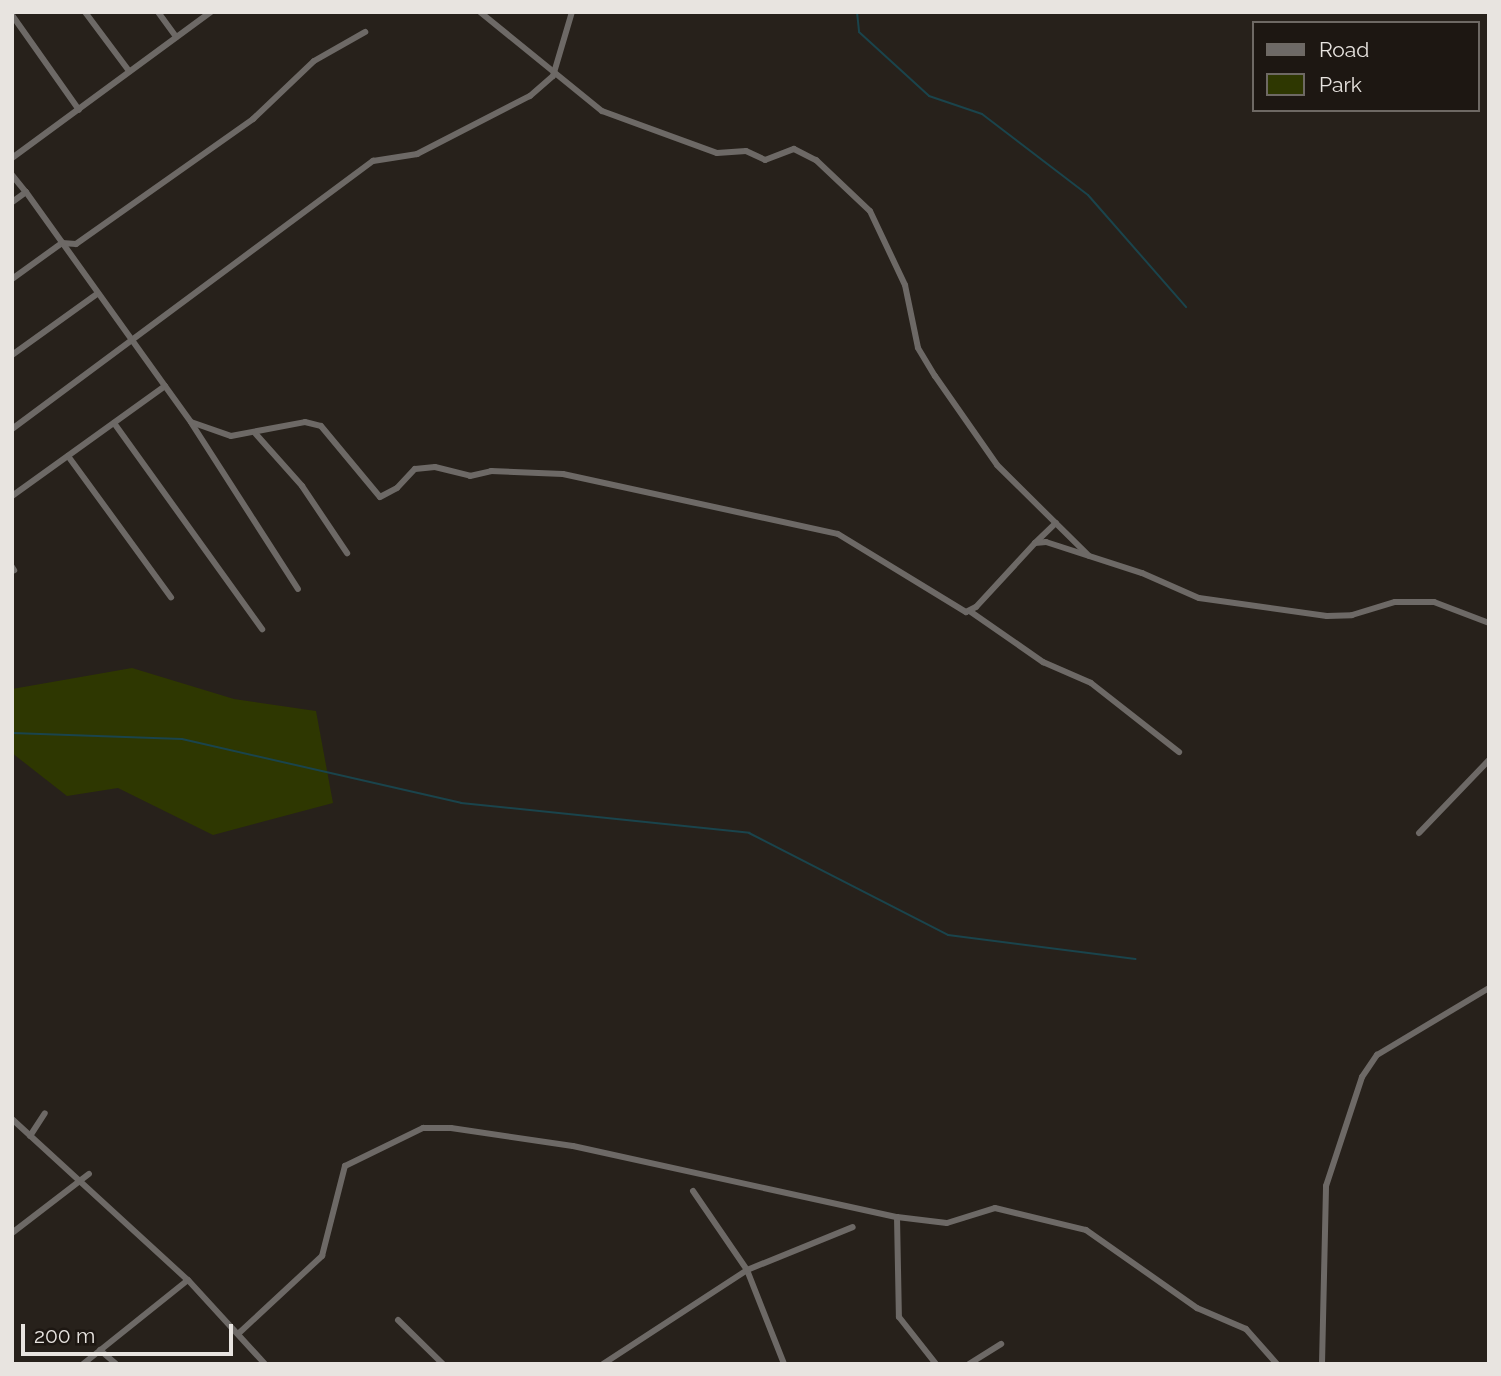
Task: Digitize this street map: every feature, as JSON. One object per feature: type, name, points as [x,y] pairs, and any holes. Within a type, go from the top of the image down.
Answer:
[{"type":"street","points":[[85,12],[129,71]]},
{"type":"street","points":[[158,12],[176,37]]},
{"type":"street","points":[[12,158],[211,12]]},
{"type":"street","points":[[480,12],[553,76],[602,111],[718,153],[746,151],[765,160],[794,149],[816,160],[870,211],[905,285],[918,348],[935,376],[997,465],[1091,558]]},
{"type":"street","points":[[12,429],[373,161],[417,154],[530,96],[553,76],[572,12]]},
{"type":"street","points":[[12,15],[79,110]]},
{"type":"street","points":[[12,279],[62,243],[76,244],[253,119],[314,61],[365,32]]},
{"type":"street","points":[[12,175],[191,422],[298,589]]},
{"type":"street","points":[[12,202],[26,192]]},
{"type":"street","points":[[12,355],[97,294]]},
{"type":"street","points":[[12,496],[165,386]]},
{"type":"street","points":[[191,422],[231,436],[305,422],[321,426],[380,497],[397,488],[415,468],[435,467],[470,476],[491,471],[563,474],[838,534],[971,612],[1043,662],[1091,683],[1179,752]]},
{"type":"street","points":[[114,423],[262,629]]},
{"type":"street","points":[[255,433],[302,486],[346,553]]},
{"type":"street","points":[[68,456],[171,597]]},
{"type":"street","points":[[971,612],[1056,523]]},
{"type":"street","points":[[1035,543],[1046,542],[1199,598],[1327,616],[1416,601],[1434,602],[1489,624]]},
{"type":"street","points":[[1419,833],[1489,760]]},
{"type":"street","points":[[1322,1364],[1326,1186],[1362,1077],[1377,1055],[1489,988]]},
{"type":"street","points":[[30,1136],[45,1113]]},
{"type":"street","points":[[12,1119],[188,1280],[265,1364]]},
{"type":"street","points":[[238,1334],[322,1256],[345,1166],[424,1128],[513,1134],[897,1217],[947,1223],[995,1208],[1086,1230],[1197,1308],[1246,1329],[1277,1364]]},
{"type":"street","points":[[12,1233],[89,1174]]},
{"type":"street","points":[[693,1191],[747,1270],[785,1364]]},
{"type":"street","points":[[897,1217],[899,1317],[936,1364]]},
{"type":"street","points":[[603,1364],[747,1270],[853,1227]]},
{"type":"street","points":[[83,1364],[188,1280]]},
{"type":"street","points":[[398,1320],[443,1364]]},
{"type":"street","points":[[969,1364],[1001,1344]]},
{"type":"street","points":[[100,1350],[116,1364]]},
{"type":"green space","points":[[132,668],[234,699],[316,711],[333,803],[213,835],[118,788],[67,796],[12,753],[12,689]]},
{"type":"waterway","points":[[857,12],[859,32],[929,96],[982,114],[1088,195],[1186,307]]},
{"type":"waterway","points":[[12,733],[182,739],[461,803],[749,833],[948,935],[1135,959]]}]
